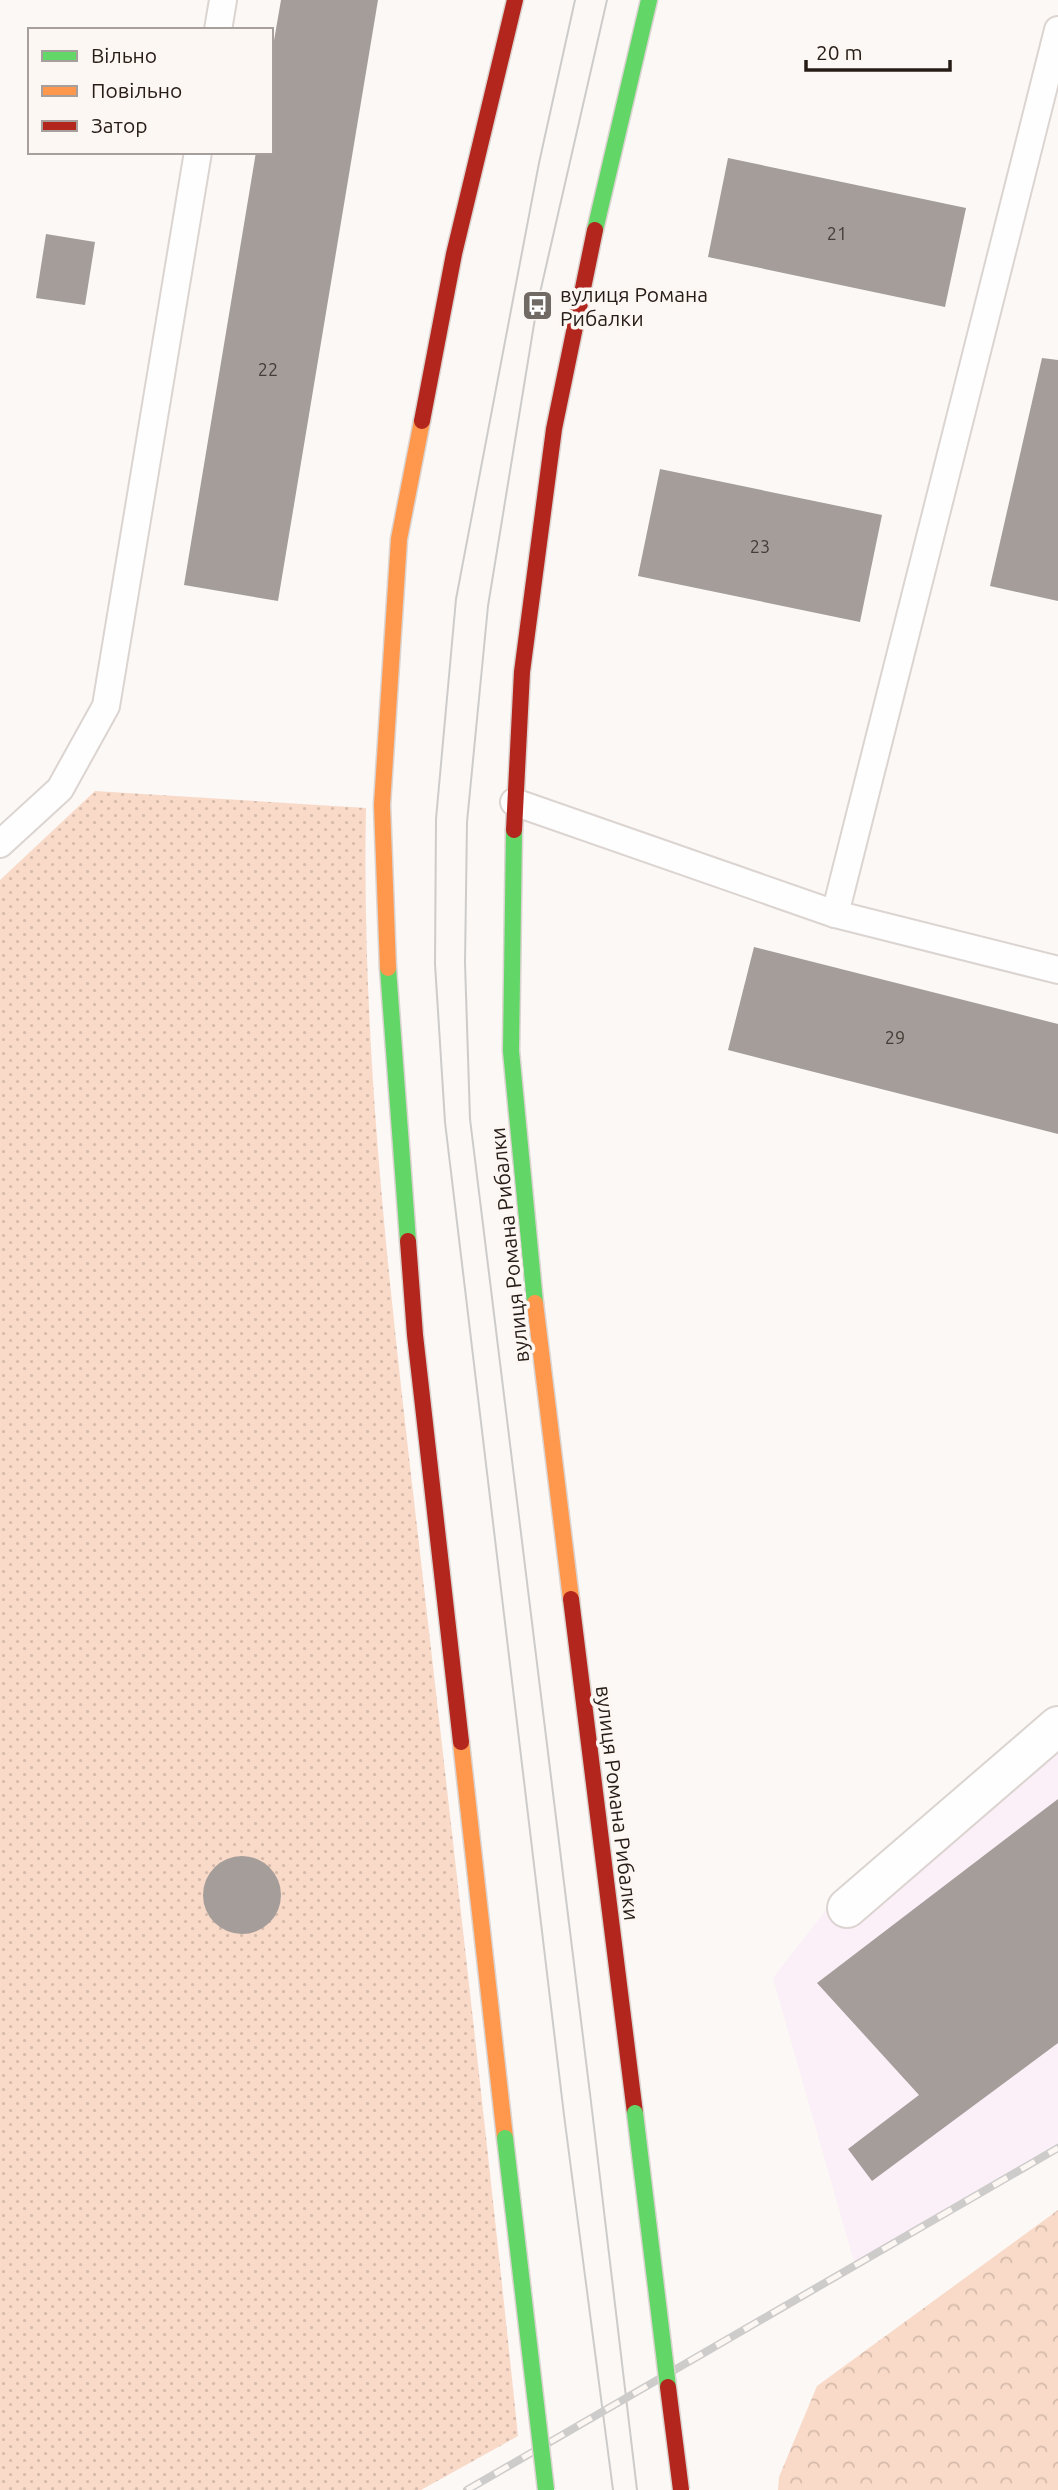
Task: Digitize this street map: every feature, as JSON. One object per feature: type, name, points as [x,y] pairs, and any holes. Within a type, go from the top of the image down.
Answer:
[{"type":"main road","points":[[515,0],[454,254],[399,540],[382,805],[389,1001],[415,1335],[546,2490]]},
{"type":"main road","name":"вулиця Романа Рибалки","points":[[649,0],[599,208],[554,429],[522,672],[514,802],[512,1051],[532,1282],[681,2490]]},
{"type":"street","points":[[848,1908],[1058,1726]]},
{"type":"lane","points":[[218,28],[223,0]]},
{"type":"lane","points":[[835,914],[1058,30]]},
{"type":"lane","points":[[0,844],[60,789],[106,706],[198,154]]},
{"type":"lane","points":[[514,802],[835,914],[1058,970]]},
{"type":"shaded area","points":[[1058,1719],[1058,2148],[855,2265],[773,1978],[840,1892]]},
{"type":"green space","points":[[95,791],[366,808],[369,999],[381,1190],[518,2436],[421,2490],[0,2490],[0,880]]},
{"type":"green space","points":[[1058,2210],[1058,2490],[778,2490],[779,2477],[817,2386]]},
{"type":"building","points":[[281,0],[378,0],[278,601],[184,585],[256,154],[273,154],[273,46]]},
{"type":"building","points":[[728,158],[966,208],[945,307],[708,257]]},
{"type":"building","points":[[46,234],[95,242],[85,305],[36,298]]},
{"type":"building","points":[[1042,358],[1058,360],[1058,601],[990,586]]},
{"type":"building","points":[[660,469],[882,515],[860,622],[638,576]]},
{"type":"building","points":[[754,947],[1058,1024],[1058,1134],[728,1050]]},
{"type":"building","points":[[1058,1799],[1058,2043],[872,2181],[848,2149],[919,2095],[817,1983]]},
{"type":"building","points":[[234,1856],[250,1856],[264,1862],[275,1873],[281,1887],[281,1903],[275,1917],[264,1928],[250,1934],[234,1934],[220,1928],[209,1917],[203,1903],[203,1887],[209,1873],[220,1862]]},
{"type":"tram line","points":[[575,0],[539,163],[456,599],[436,819],[435,964],[445,1122],[564,2115],[613,2490]]},
{"type":"tram line","points":[[607,0],[537,306],[488,606],[467,822],[465,963],[470,1119],[637,2490]]},
{"type":"railway","points":[[467,2490],[1058,2148]]},
{"type":"traffic: fast","points":[[595,230],[649,0]]},
{"type":"traffic: fast","points":[[514,830],[511,1051],[535,1303]]},
{"type":"traffic: fast","points":[[388,968],[408,1241]]},
{"type":"traffic: fast","points":[[635,2113],[668,2387]]},
{"type":"traffic: fast","points":[[505,2138],[546,2490]]},
{"type":"traffic: slow","points":[[388,968],[382,805],[399,539],[422,421]]},
{"type":"traffic: slow","points":[[535,1303],[571,1599]]},
{"type":"traffic: slow","points":[[461,1742],[505,2138]]},
{"type":"traffic: jam","points":[[422,421],[454,254],[515,0]]},
{"type":"traffic: jam","points":[[514,830],[522,672],[554,429],[595,230]]},
{"type":"traffic: jam","points":[[408,1241],[415,1335],[461,1742]]},
{"type":"traffic: jam","points":[[571,1599],[635,2113]]},
{"type":"traffic: jam","points":[[668,2387],[681,2490]]},
{"type":"place","name":"вулиця Романа Рибалки","points":[[537,306]]}]
